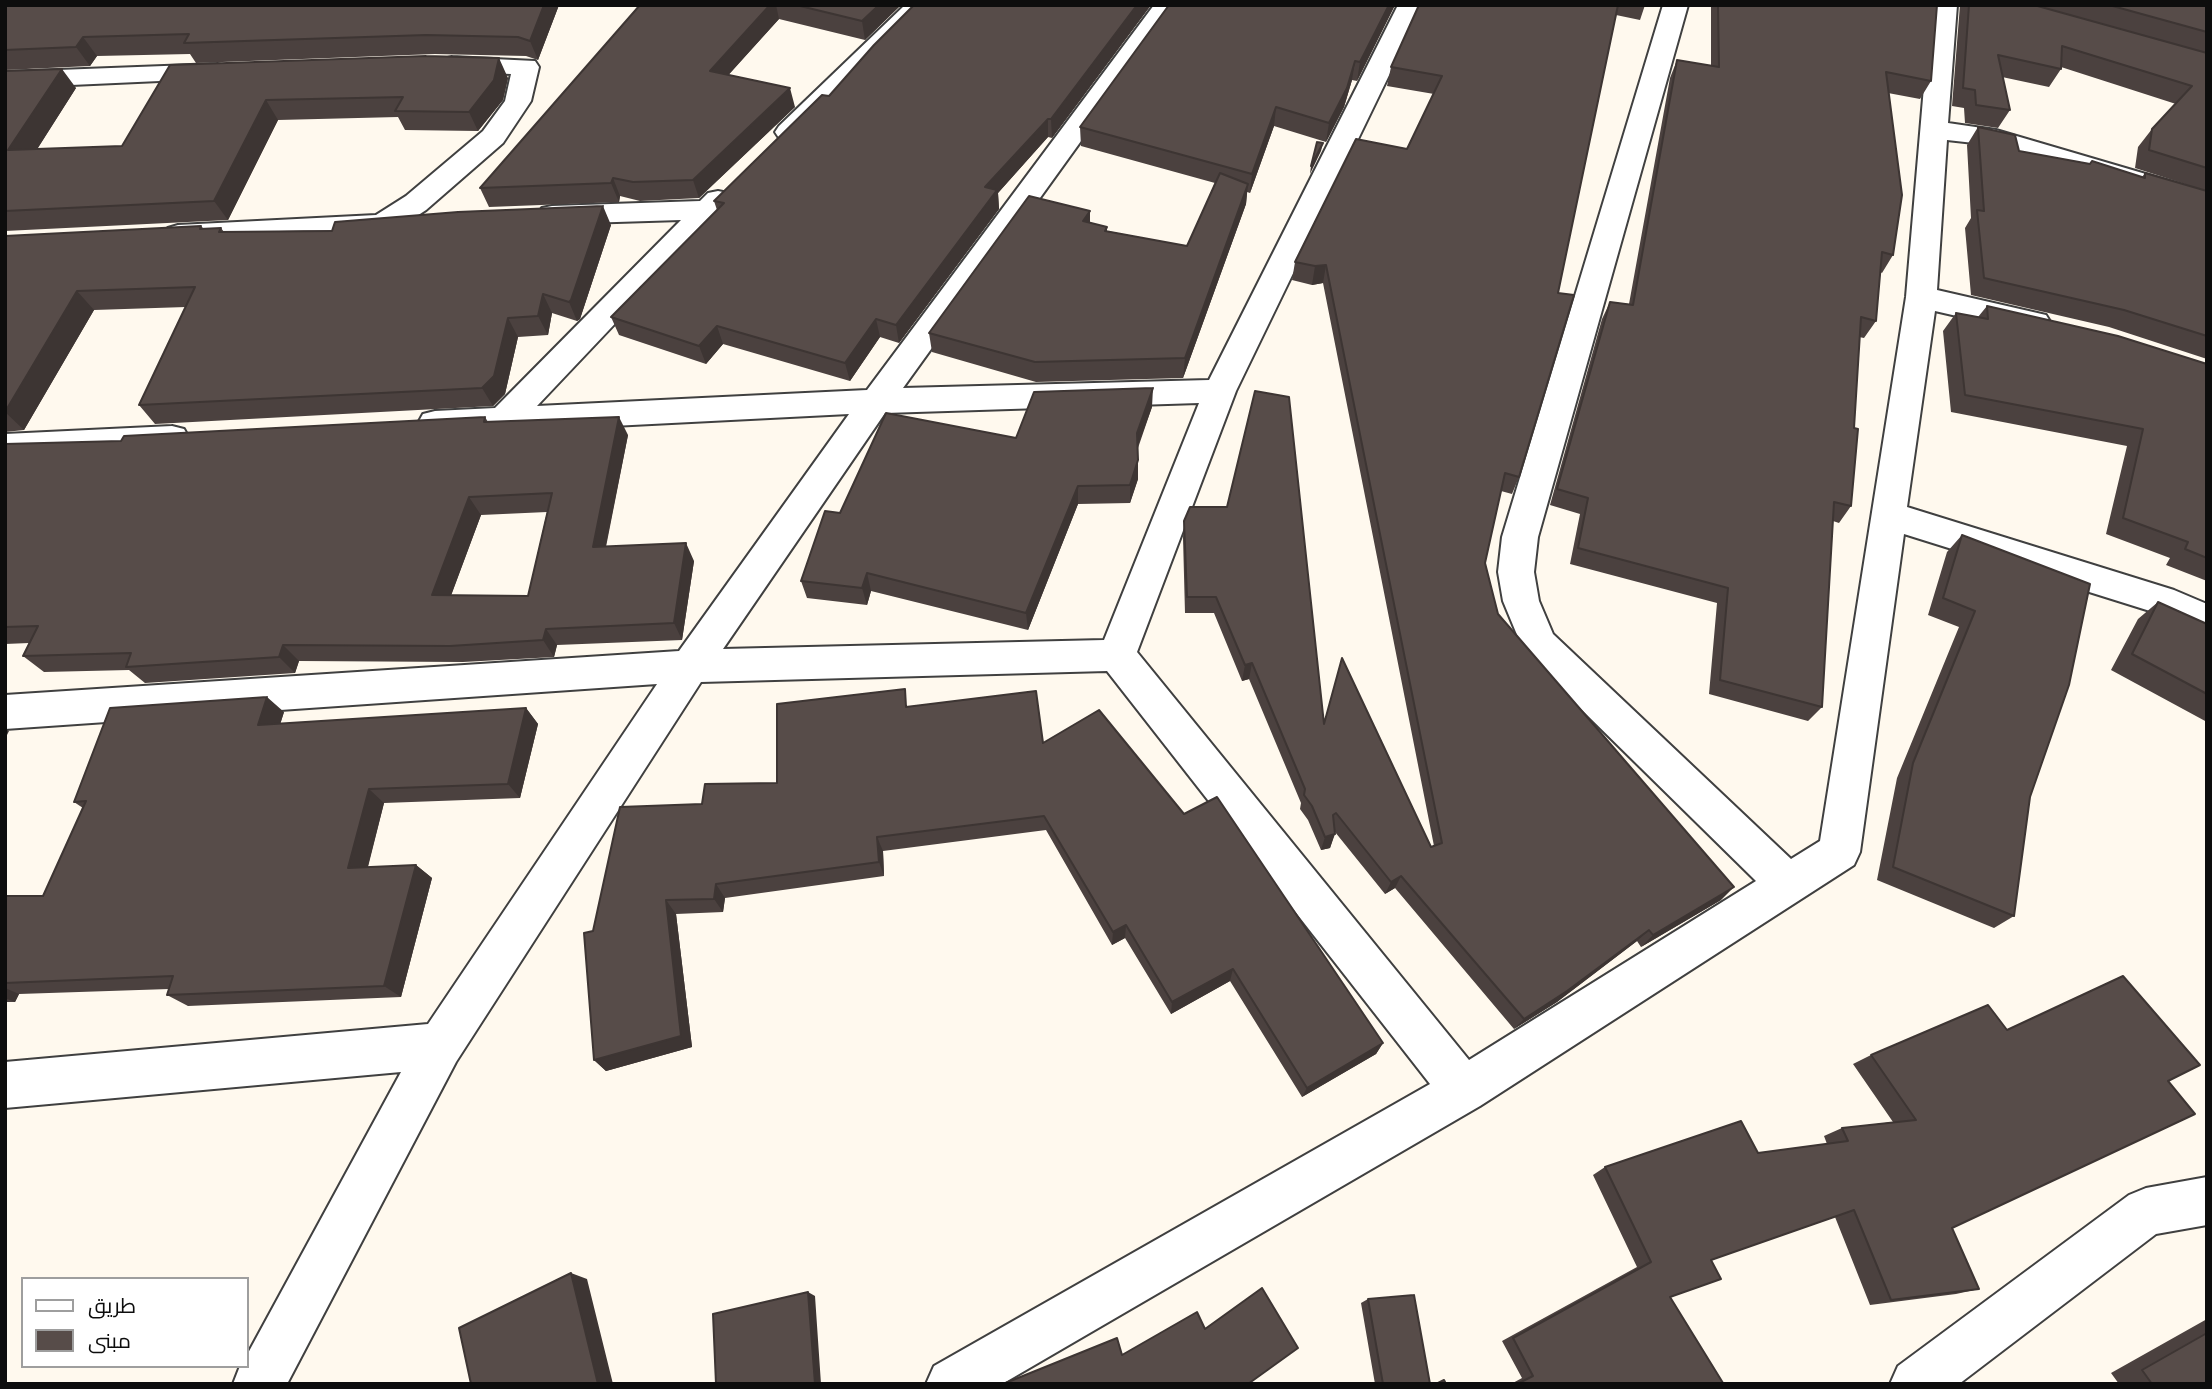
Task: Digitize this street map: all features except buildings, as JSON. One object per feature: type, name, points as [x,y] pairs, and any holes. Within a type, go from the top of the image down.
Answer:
[{"type":"street","points":[[766,154],[920,5]]},
{"type":"street","points":[[259,1384],[440,1046],[690,666],[876,401],[1167,5]]},
{"type":"street","points":[[1117,655],[1220,391],[1411,5]]},
{"type":"street","points":[[1676,5],[1520,537],[1516,572],[1521,601],[1538,643],[1788,884]]},
{"type":"street","points":[[952,1384],[1464,1090],[1839,852],[1891,516],[1921,297],[1944,5]]},
{"type":"street","points":[[383,224],[416,203],[493,136],[518,100],[526,67],[421,65]]},
{"type":"street","points":[[5,80],[241,71]]},
{"type":"street","points":[[1935,130],[1986,136],[2207,202]]},
{"type":"street","points":[[505,419],[737,182]]},
{"type":"street","points":[[528,216],[708,210]]},
{"type":"street","points":[[154,236],[436,221]]},
{"type":"street","points":[[1921,297],[2057,328]]},
{"type":"street","points":[[407,425],[876,401],[1220,391]]},
{"type":"street","points":[[5,447],[199,436]]},
{"type":"street","points":[[1891,516],[2161,600],[2207,621]]},
{"type":"street","points":[[5,712],[690,666],[1117,655]]},
{"type":"street","points":[[1117,655],[1464,1090]]},
{"type":"street","points":[[5,1085],[440,1046]]},
{"type":"street","points":[[1916,1384],[2146,1212],[2207,1201]]}]
